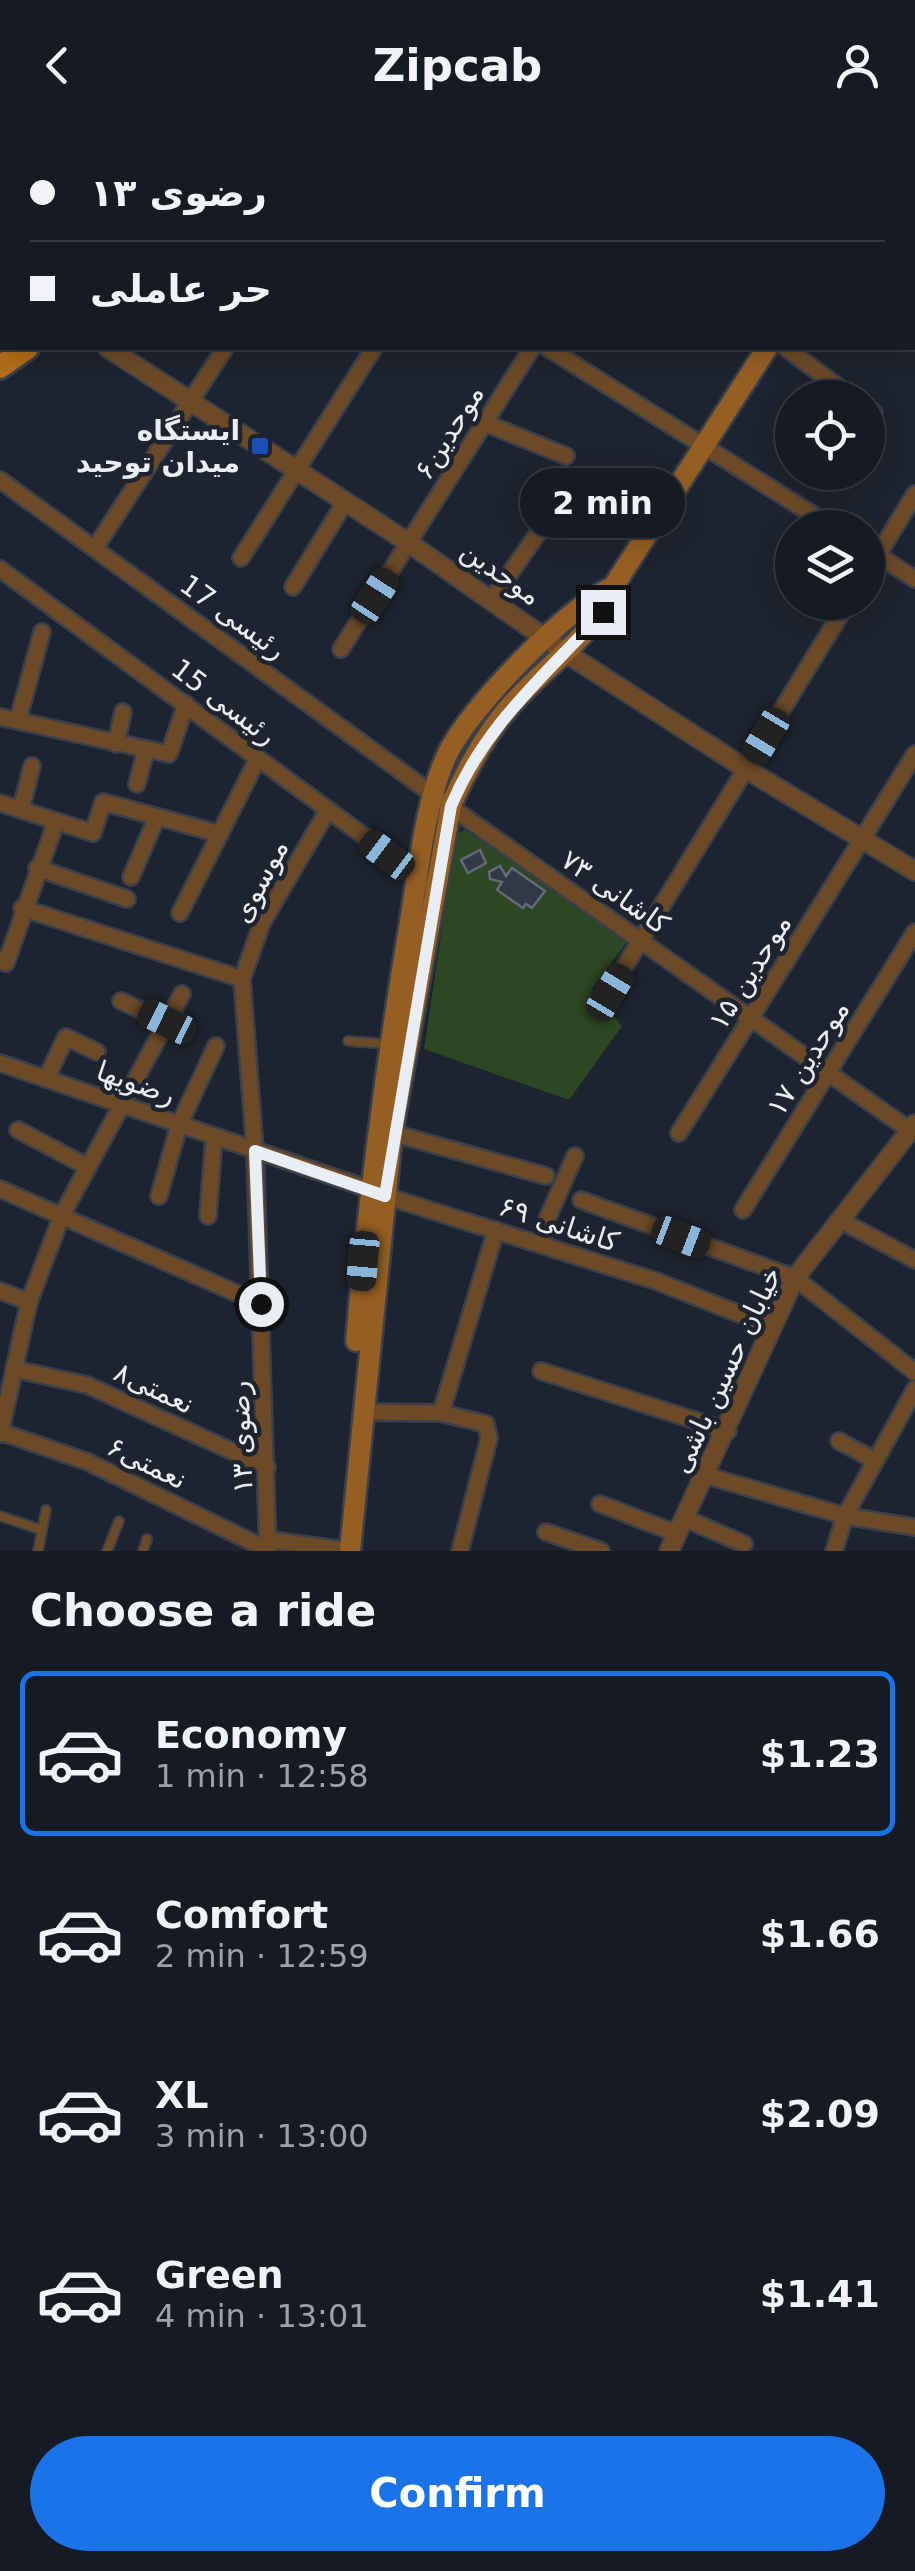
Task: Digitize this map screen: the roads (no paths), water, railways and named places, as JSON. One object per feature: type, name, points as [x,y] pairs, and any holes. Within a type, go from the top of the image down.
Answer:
[{"type":"main road","points":[[0,367],[24,350]]},
{"type":"main road","points":[[341,1550],[390,1044],[417,878],[443,801],[508,709],[603,612],[613,587],[766,350]]},
{"type":"main road","points":[[341,1550],[362,1412],[377,1192],[392,1133],[436,889],[450,750],[492,690],[588,597],[613,587]]},
{"type":"street","name":"موحدین","points":[[111,350],[409,543],[546,640],[746,770],[915,871]]},
{"type":"street","points":[[95,548],[223,350]]},
{"type":"street","points":[[241,558],[373,350]]},
{"type":"street","name":"موحدین۶","points":[[341,650],[531,350]]},
{"type":"street","points":[[551,350],[806,510]]},
{"type":"street","points":[[789,350],[829,380]]},
{"type":"street","points":[[485,422],[566,456]]},
{"type":"street","name":"رئیسی 17","points":[[0,480],[443,801]]},
{"type":"street","points":[[885,534],[915,494]]},
{"type":"street","points":[[293,587],[345,502]]},
{"type":"street","points":[[492,600],[555,509]]},
{"type":"street","points":[[885,560],[915,579]]},
{"type":"street","name":"رئیسی 15","points":[[0,569],[436,889]]},
{"type":"street","points":[[610,992],[837,620]]},
{"type":"street","points":[[18,720],[42,632]]},
{"type":"street","points":[[0,717],[169,754],[186,704]]},
{"type":"street","points":[[116,744],[123,712]]},
{"type":"street","points":[[137,784],[146,750]]},
{"type":"street","name":"موحدین ۱۵","points":[[679,1133],[915,754]]},
{"type":"street","points":[[180,913],[258,758]]},
{"type":"street","points":[[21,809],[32,766]]},
{"type":"street","name":"کاشانی ۷۳","points":[[443,801],[828,1072],[912,1126]]},
{"type":"street","points":[[0,803],[93,833],[103,802],[220,834]]},
{"type":"street","name":"موسوی","points":[[242,979],[262,923],[328,810]]},
{"type":"street","points":[[131,877],[157,817]]},
{"type":"street","points":[[0,960],[6,963],[22,908],[56,822]]},
{"type":"street","points":[[37,868],[126,900]]},
{"type":"street","points":[[22,908],[242,979]]},
{"type":"street","name":"موحدین ۱۷","points":[[743,1210],[915,932]]},
{"type":"street","name":"رضوی ۱۳","points":[[242,979],[255,1151],[269,1547]]},
{"type":"street","points":[[0,1433],[29,1302],[62,1216],[182,994]]},
{"type":"street","points":[[121,1000],[167,1022]]},
{"type":"street","points":[[46,1079],[66,1037],[97,1052]]},
{"type":"street","points":[[159,1196],[179,1125],[216,1046]]},
{"type":"street","name":"رضویها","points":[[0,1063],[255,1151]]},
{"type":"street","name":"خیابان حسین باشی","points":[[678,1535],[795,1278],[912,1126]]},
{"type":"street","points":[[18,1130],[88,1167]]},
{"type":"street","points":[[392,1133],[546,1176]]},
{"type":"street","points":[[208,1216],[214,1137]]},
{"type":"street","name":"کاشانی ۶۹","points":[[255,1151],[656,1281],[772,1327]]},
{"type":"street","points":[[543,1244],[544,1226],[575,1156]]},
{"type":"street","points":[[0,1190],[261,1304]]},
{"type":"street","points":[[582,1200],[795,1278],[915,1372]]},
{"type":"street","points":[[840,1220],[915,1260]]},
{"type":"street","points":[[441,1413],[496,1230]]},
{"type":"street","points":[[0,1291],[29,1302]]},
{"type":"street","name":"نعمتی۸","points":[[14,1369],[88,1385],[267,1467]]},
{"type":"street","points":[[541,1371],[728,1432]]},
{"type":"street","points":[[834,1551],[844,1516],[915,1389]]},
{"type":"street","points":[[362,1412],[441,1413],[486,1424],[490,1430],[460,1551]]},
{"type":"street","name":"نعمتی۶","points":[[0,1433],[88,1462],[269,1547],[341,1550]]},
{"type":"street","points":[[838,1441],[874,1460]]},
{"type":"street","points":[[708,1476],[844,1516],[915,1526]]},
{"type":"street","points":[[600,1504],[678,1535],[744,1544]]},
{"type":"street","points":[[546,1532],[601,1551]]},
{"type":"lane","points":[[348,1041],[390,1044]]},
{"type":"lane","points":[[38,1551],[46,1510]]},
{"type":"lane","points":[[0,1516],[42,1530]]},
{"type":"lane","points":[[107,1551],[119,1521]]},
{"type":"lane","points":[[143,1551],[148,1539]]},
{"type":"place","name":"ایستگاه میدان توحید","points":[[260,446]]}]
